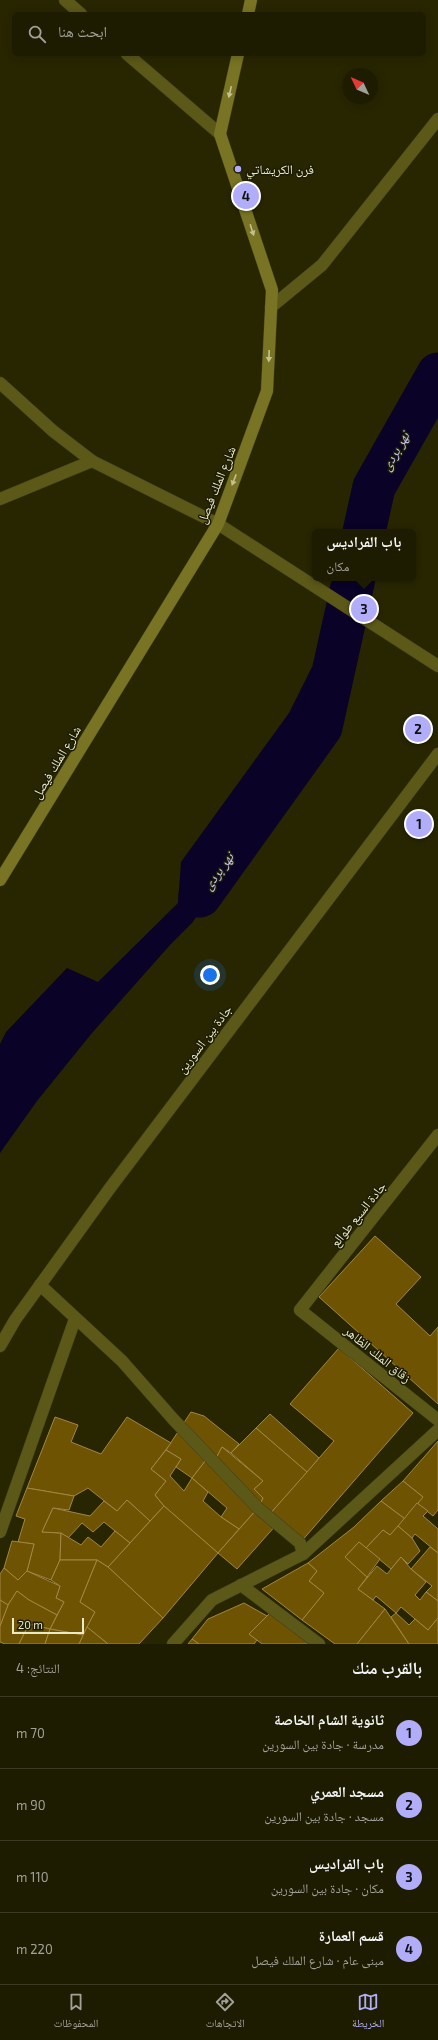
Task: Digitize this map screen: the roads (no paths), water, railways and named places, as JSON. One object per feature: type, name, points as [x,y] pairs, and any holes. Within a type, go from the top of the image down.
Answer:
[{"type":"street","points":[[65,0],[79,12]]},
{"type":"street","points":[[248,12],[251,0]]},
{"type":"street","points":[[129,56],[220,134],[238,56]]},
{"type":"street","points":[[271,306],[322,265],[438,120]]},
{"type":"street","name":"شارع الملك فيصل","points":[[0,880],[218,524],[267,391],[272,290],[220,134]]},
{"type":"street","points":[[0,383],[53,432],[92,461],[218,524],[438,666]]},
{"type":"street","points":[[0,499],[92,461]]},
{"type":"street","name":"جادة بين السورين","points":[[0,1346],[15,1320],[114,1182],[438,754]]},
{"type":"street","name":"جادة السبع طوالع","points":[[300,1310],[438,1135]]},
{"type":"street","points":[[40,1285],[122,1361],[173,1419],[258,1508],[300,1543],[303,1554]]},
{"type":"street","name":"زقاق الملك الظاهر","points":[[300,1310],[438,1420]]},
{"type":"street","points":[[0,1532],[75,1319]]},
{"type":"street","points":[[173,1644],[212,1600],[303,1554],[438,1430]]},
{"type":"street","points":[[241,1585],[319,1644]]},
{"type":"water","points":[[335,662],[321,727],[234,848],[228,872],[192,923],[170,945],[92,1033],[37,1101],[0,1153],[0,1044],[6,1032],[67,968],[98,982],[178,903],[181,862],[289,713],[312,667]]},
{"type":"waterway","name":"نهر بردى","points":[[365,529],[374,487],[438,374]]},
{"type":"waterway","name":"نهر بردى","points":[[200,896],[321,727],[353,581]]},
{"type":"place","name":"فرن الكريشاتي","points":[[238,169]]},
{"type":"place","name":"قسم العمارة","points":[[246,196]]},
{"type":"place","name":"باب الفراديس","points":[[364,609]]},
{"type":"place","name":"مسجد العمري","points":[[418,729]]},
{"type":"place","name":"ثانوية الشام الخاصة","points":[[419,824]]}]
